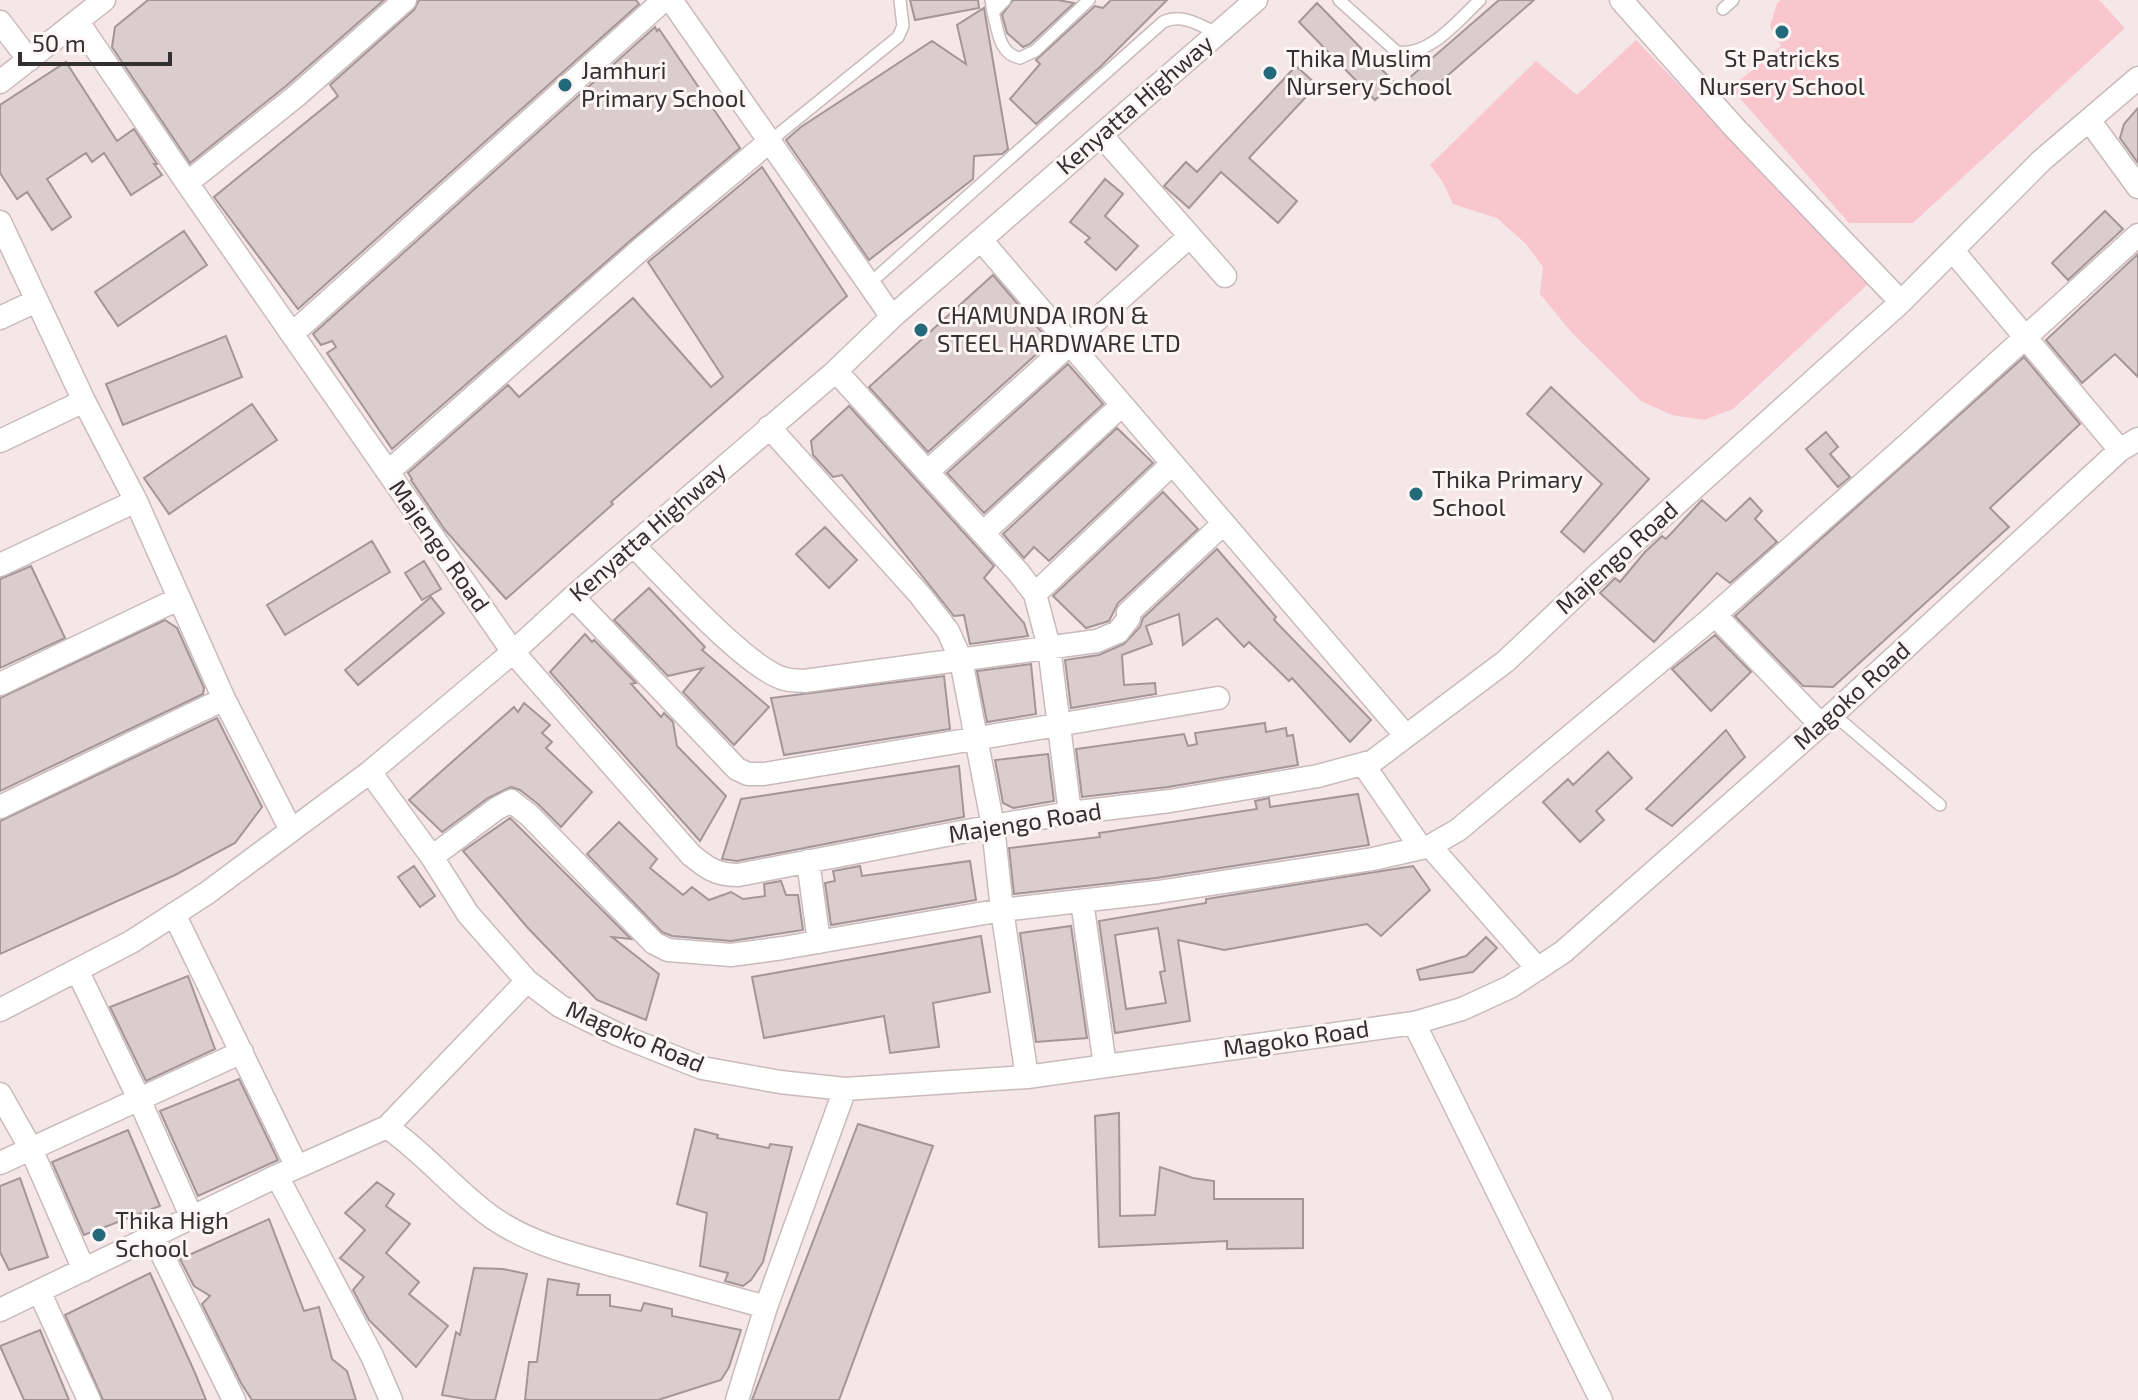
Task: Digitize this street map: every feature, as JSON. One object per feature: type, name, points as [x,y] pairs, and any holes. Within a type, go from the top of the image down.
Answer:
[{"type":"street","points":[[0,82],[104,0]]},
{"type":"street","points":[[187,183],[295,97],[405,0]]},
{"type":"street","points":[[292,334],[664,0]]},
{"type":"street","points":[[671,0],[892,317]]},
{"type":"street","name":"Kenyatta Highway","points":[[0,1010],[131,942],[370,772],[836,371],[892,317],[1256,0]]},
{"type":"street","points":[[1621,0],[1733,126],[1901,302]]},
{"type":"street","points":[[0,22],[29,60]]},
{"type":"street","name":"Majengo Road","points":[[78,22],[513,652],[691,855],[720,875],[738,875],[1070,813],[1170,801],[1318,776],[1373,761],[1506,661],[1901,302],[2041,161],[2138,78]]},
{"type":"street","points":[[2089,120],[2138,187]]},
{"type":"street","points":[[1101,135],[1225,276]]},
{"type":"street","points":[[388,472],[640,250],[770,141]]},
{"type":"street","points":[[0,222],[84,401],[136,501],[224,699],[291,830]]},
{"type":"street","points":[[432,857],[511,801],[529,815],[654,943],[668,950],[731,955],[1002,910],[1312,869],[1426,847],[1458,830],[1715,615],[2138,235]]},
{"type":"street","points":[[927,472],[1190,236]]},
{"type":"street","points":[[981,240],[1406,736]]},
{"type":"street","points":[[1953,251],[2024,339],[2129,445]]},
{"type":"street","points":[[0,318],[36,301]]},
{"type":"street","points":[[836,371],[1035,594],[1049,647],[1070,813]]},
{"type":"street","points":[[0,441],[84,401]]},
{"type":"street","points":[[983,533],[1122,405]]},
{"type":"street","points":[[769,427],[920,595],[948,631],[961,660],[993,826],[1027,1077]]},
{"type":"street","name":"Magoko Road","points":[[370,772],[432,857],[468,914],[527,981],[560,1006],[617,1034],[702,1068],[780,1082],[845,1089],[1027,1077],[1414,1023],[1462,1009],[1510,987],[1563,952],[1827,720],[2129,445]]},
{"type":"street","points":[[1035,594],[1172,464]]},
{"type":"street","points":[[0,565],[136,501]]},
{"type":"street","points":[[633,545],[731,642],[764,669],[784,679],[804,681],[1097,641],[1118,632],[1129,618],[1128,613],[1223,524]]},
{"type":"street","points":[[573,597],[737,769],[748,774],[975,740],[1218,698]]},
{"type":"street","points":[[0,684],[178,599]]},
{"type":"street","points":[[1715,615],[1827,720]]},
{"type":"street","points":[[0,807],[224,699]]},
{"type":"street","points":[[1363,764],[1426,847],[1538,969]]},
{"type":"street","points":[[808,861],[819,942]]},
{"type":"street","points":[[1082,901],[1105,1066]]},
{"type":"street","points":[[174,914],[242,1052],[287,1172],[391,1400]]},
{"type":"street","points":[[77,970],[192,1218]]},
{"type":"street","points":[[0,1310],[387,1127],[527,981]]},
{"type":"street","points":[[1414,1023],[1601,1400]]},
{"type":"street","points":[[0,1163],[242,1052]]},
{"type":"street","points":[[737,1400],[766,1307],[845,1089]]},
{"type":"street","points":[[0,1094],[31,1149],[84,1270]]},
{"type":"street","points":[[387,1127],[425,1156],[469,1199],[525,1236],[562,1251],[766,1307]]},
{"type":"street","points":[[153,1236],[234,1400]]},
{"type":"street","points":[[39,1291],[89,1400]]},
{"type":"lane","points":[[770,141],[898,37],[903,26],[900,0]]},
{"type":"lane","points":[[1005,0],[992,6],[1001,44],[1007,53],[1020,58],[1035,51],[1089,0]]},
{"type":"lane","points":[[1339,0],[1397,52],[1410,54],[1434,42],[1480,0]]},
{"type":"lane","points":[[1723,9],[1733,0]]},
{"type":"lane","points":[[869,284],[1163,22],[1172,17],[1182,18],[1218,34]]},
{"type":"lane","points":[[1827,720],[1940,805]]},
{"type":"shaded area","points":[[1781,0],[2099,0],[2125,28],[1913,223],[1849,223],[1731,88],[1781,46],[1770,27],[1777,3]]},
{"type":"shaded area","points":[[1636,40],[1868,284],[1733,409],[1704,420],[1672,415],[1641,401],[1572,333],[1540,294],[1543,267],[1526,244],[1497,218],[1453,204],[1430,165],[1536,61],[1577,95]]},
{"type":"building","points":[[148,0],[384,0],[286,86],[190,163],[112,47],[115,27]]},
{"type":"building","points":[[419,0],[636,0],[639,4],[298,309],[214,197],[338,96],[330,85],[414,10]]},
{"type":"building","points":[[910,0],[978,0],[979,8],[915,20]]},
{"type":"building","points":[[1013,0],[1074,3],[1023,47],[1007,33],[1002,15]]},
{"type":"building","points":[[1111,0],[1167,0],[1101,66],[1036,124],[1010,99],[1040,64],[1036,60],[1095,6],[1103,8]]},
{"type":"building","points":[[1499,0],[1534,0],[1423,97],[1408,79]]},
{"type":"building","points":[[1317,3],[1394,82],[1375,100],[1299,22]]},
{"type":"building","points":[[984,8],[1008,149],[1002,154],[974,156],[973,179],[869,260],[786,140],[932,41],[966,64],[957,25]]},
{"type":"building","points":[[655,27],[740,148],[392,449],[327,353],[336,347],[332,341],[321,345],[313,334]]},
{"type":"building","points":[[66,62],[117,141],[134,129],[162,175],[131,195],[104,153],[92,162],[86,153],[47,179],[71,217],[52,230],[27,192],[17,199],[0,173],[0,105]]},
{"type":"building","points":[[1296,66],[1317,85],[1249,158],[1297,201],[1278,223],[1221,172],[1189,208],[1164,186],[1186,162],[1197,172]]},
{"type":"building","points":[[2138,108],[2138,163],[2120,138],[2124,124]]},
{"type":"building","points":[[762,167],[847,296],[611,502],[613,504],[506,599],[445,530],[408,473],[508,385],[519,397],[633,298],[711,387],[723,377],[648,262]]},
{"type":"building","points":[[1105,179],[1123,194],[1105,216],[1138,246],[1116,270],[1085,242],[1090,238],[1070,222]]},
{"type":"building","points":[[2105,211],[2123,229],[2068,280],[2052,263]]},
{"type":"building","points":[[184,231],[207,265],[118,326],[95,292]]},
{"type":"building","points":[[2138,254],[2138,377],[2115,354],[2082,383],[2046,340]]},
{"type":"building","points":[[993,275],[1050,342],[928,452],[869,387]]},
{"type":"building","points":[[226,336],[242,377],[123,425],[106,384]]},
{"type":"building","points":[[2024,357],[2080,424],[1990,508],[2009,527],[1833,687],[1803,686],[1735,616]]},
{"type":"building","points":[[1068,364],[1103,404],[984,513],[947,473]]},
{"type":"building","points":[[1551,387],[1649,479],[1584,552],[1561,532],[1602,484],[1527,414]]},
{"type":"building","points":[[252,404],[277,440],[169,514],[144,478]]},
{"type":"building","points":[[849,406],[994,566],[984,578],[1024,623],[1028,636],[970,644],[964,615],[954,616],[842,475],[833,477],[813,455],[811,441]]},
{"type":"building","points":[[1117,428],[1153,463],[1049,561],[1034,547],[1024,558],[1003,534]]},
{"type":"building","points":[[1826,432],[1838,447],[1830,454],[1850,477],[1838,487],[1806,449]]},
{"type":"building","points":[[1163,492],[1198,529],[1118,603],[1109,621],[1086,628],[1053,596]]},
{"type":"building","points":[[1750,498],[1762,511],[1755,519],[1777,542],[1730,583],[1717,573],[1654,642],[1600,593],[1615,578],[1620,582],[1645,552],[1662,536],[1666,539],[1702,500],[1726,521]]},
{"type":"building","points":[[825,527],[857,560],[829,588],[796,554]]},
{"type":"building","points":[[372,541],[390,572],[285,635],[267,605]]},
{"type":"building","points":[[1217,549],[1276,617],[1274,620],[1371,720],[1350,742],[1292,678],[1289,681],[1249,642],[1244,647],[1217,618],[1183,645],[1179,614],[1146,626],[1152,644],[1122,655],[1124,685],[1155,683],[1156,694],[1071,708],[1065,660],[1099,655],[1124,644],[1140,627],[1143,618]]},
{"type":"building","points":[[424,561],[441,589],[422,600],[405,573]]},
{"type":"building","points":[[31,566],[65,638],[0,668],[0,579]]},
{"type":"building","points":[[649,588],[705,647],[702,650],[769,707],[734,745],[683,692],[703,668],[668,676],[614,620]]},
{"type":"building","points":[[431,597],[444,613],[358,685],[345,670]]},
{"type":"building","points":[[165,620],[177,628],[204,688],[203,694],[0,791],[0,698]]},
{"type":"building","points":[[585,634],[636,683],[631,684],[661,717],[664,713],[673,722],[677,746],[726,796],[700,841],[550,672]]},
{"type":"building","points":[[1715,635],[1751,672],[1711,711],[1672,669]]},
{"type":"building","points":[[1031,664],[1036,714],[987,722],[977,671]]},
{"type":"building","points":[[944,676],[950,729],[784,755],[771,698]]},
{"type":"building","points":[[524,703],[550,725],[542,733],[552,742],[546,748],[592,792],[561,827],[538,804],[511,787],[488,798],[442,832],[409,800],[514,707],[518,712]]},
{"type":"building","points":[[217,718],[262,807],[235,843],[175,875],[0,954],[0,821]]},
{"type":"building","points":[[1265,723],[1266,732],[1286,728],[1287,736],[1293,735],[1298,765],[1168,787],[1082,797],[1076,749],[1184,734],[1188,746],[1197,744],[1195,733]]},
{"type":"building","points":[[1726,730],[1745,757],[1672,826],[1646,809]]},
{"type":"building","points":[[1608,752],[1632,778],[1596,811],[1604,820],[1580,842],[1543,802],[1568,779],[1573,785]]},
{"type":"building","points":[[1048,754],[1054,801],[1013,808],[1003,803],[995,760]]},
{"type":"building","points":[[959,766],[964,817],[737,861],[722,859],[741,799]]},
{"type":"building","points":[[1358,794],[1369,845],[1156,878],[1014,894],[1009,848],[1100,837],[1099,833],[1257,809],[1255,801],[1269,798],[1270,807]]},
{"type":"building","points":[[510,818],[631,939],[612,937],[659,974],[646,1020],[597,1000],[527,927],[463,851]]},
{"type":"building","points":[[619,822],[657,859],[650,868],[683,895],[692,887],[709,900],[731,892],[743,899],[765,896],[764,884],[781,881],[786,895],[798,895],[803,930],[731,941],[672,936],[662,932],[587,854]]},
{"type":"building","points":[[970,861],[976,900],[831,925],[825,883],[835,881],[833,871],[860,866],[862,876]]},
{"type":"building","points":[[414,866],[435,896],[420,907],[398,877]]},
{"type":"building","points":[[1413,866],[1430,890],[1381,936],[1367,924],[1224,950],[1178,940],[1190,1021],[1115,1033],[1099,921],[1206,903],[1206,899]],"holes":[[[1158,928],[1165,971],[1160,972],[1166,1003],[1126,1009],[1115,935]]]},
{"type":"building","points":[[1071,926],[1087,1038],[1036,1042],[1020,933]]},
{"type":"building","points":[[981,936],[990,992],[933,1003],[939,1047],[890,1053],[884,1016],[764,1038],[752,977]]},
{"type":"building","points":[[1486,937],[1497,948],[1473,972],[1420,980],[1417,970],[1466,956]]},
{"type":"building","points":[[188,976],[215,1049],[146,1081],[110,1007]]},
{"type":"building","points":[[239,1079],[278,1160],[198,1196],[160,1111]]},
{"type":"building","points":[[1119,1113],[1120,1216],[1155,1215],[1160,1167],[1214,1181],[1214,1199],[1303,1199],[1303,1248],[1227,1249],[1227,1241],[1099,1247],[1095,1116]]},
{"type":"building","points":[[858,1124],[933,1146],[839,1400],[752,1400]]},
{"type":"building","points":[[695,1129],[718,1135],[717,1138],[769,1148],[770,1144],[792,1147],[763,1262],[743,1286],[725,1281],[728,1273],[700,1266],[707,1213],[677,1204]]},
{"type":"building","points":[[128,1130],[160,1206],[84,1235],[52,1162]]},
{"type":"building","points":[[20,1178],[48,1257],[9,1270],[0,1252],[0,1186]]},
{"type":"building","points":[[377,1182],[394,1194],[386,1206],[410,1224],[386,1253],[419,1282],[409,1294],[448,1326],[416,1367],[369,1320],[353,1290],[364,1277],[340,1258],[365,1230],[345,1213]]},
{"type":"building","points":[[269,1219],[304,1311],[319,1307],[332,1359],[347,1371],[356,1400],[252,1400],[202,1304],[210,1296],[194,1286],[180,1259]]},
{"type":"building","points":[[474,1268],[527,1274],[495,1400],[442,1395],[456,1332],[460,1335]]},
{"type":"building","points":[[150,1273],[206,1400],[103,1400],[65,1315]]},
{"type":"building","points":[[548,1279],[579,1284],[577,1295],[610,1295],[610,1306],[641,1311],[644,1303],[672,1309],[672,1316],[741,1330],[729,1367],[721,1380],[658,1400],[525,1400],[529,1362],[537,1362]]},
{"type":"building","points":[[40,1330],[69,1400],[24,1400],[0,1346]]},
{"type":"place","name":"St Patricks Nursery School","points":[[1782,32]]},
{"type":"place","name":"Thika Muslim Nursery School","points":[[1270,73]]},
{"type":"place","name":"Jamhuri Primary School","points":[[565,85]]},
{"type":"place","name":"CHAMUNDA IRON & STEEL HARDWARE LTD","points":[[921,330]]},
{"type":"place","name":"Thika Primary School","points":[[1416,494]]},
{"type":"place","name":"Thika High School","points":[[99,1235]]}]
